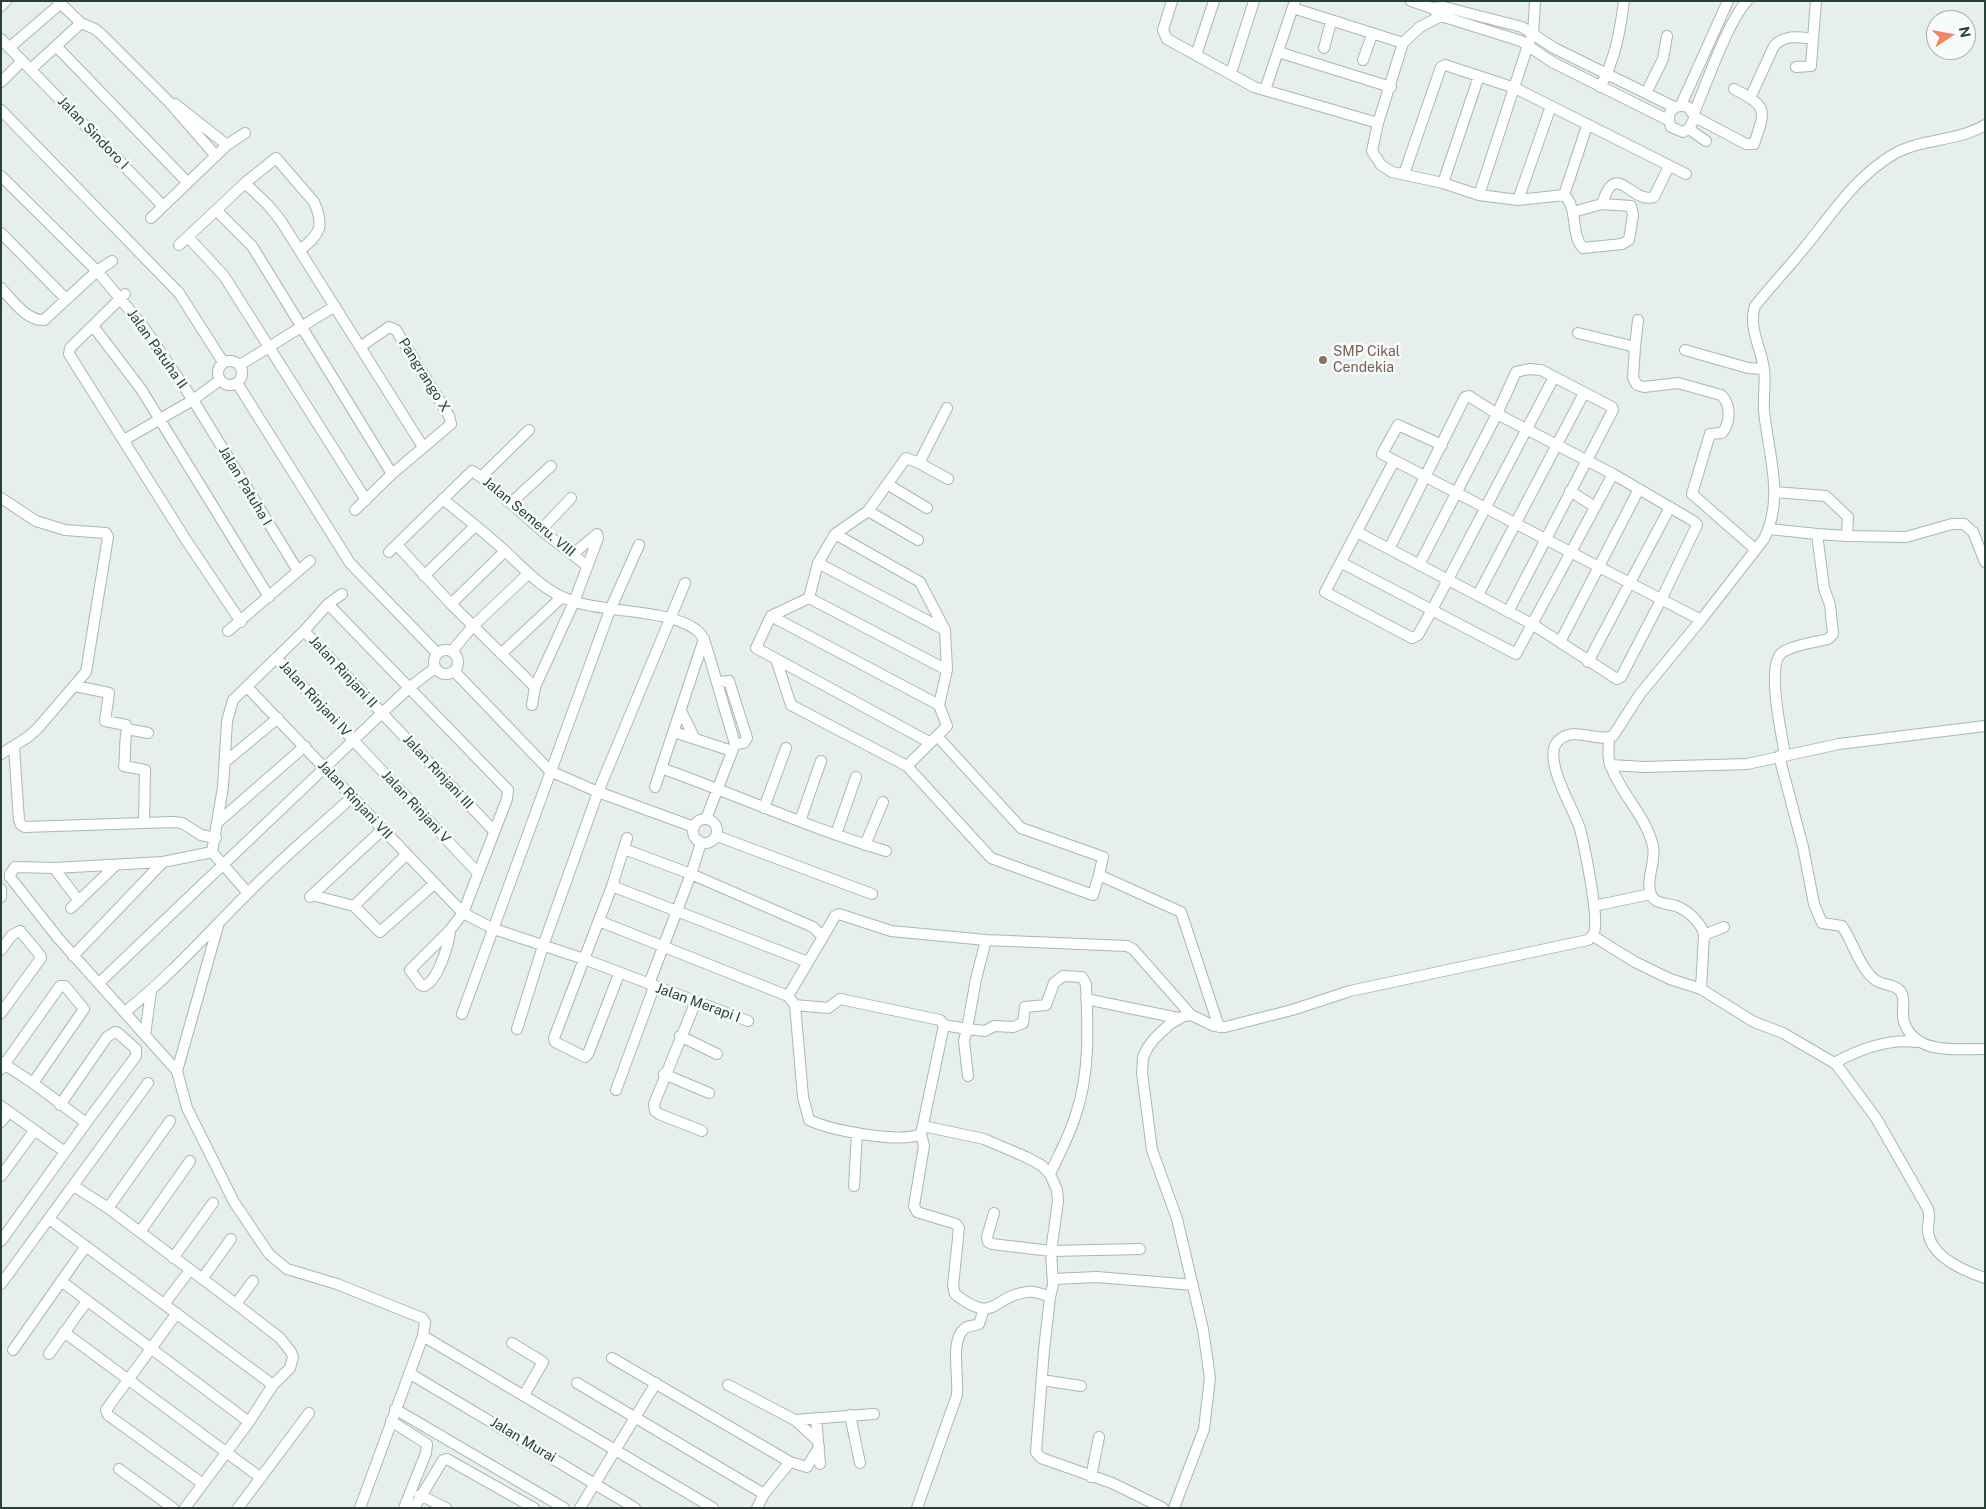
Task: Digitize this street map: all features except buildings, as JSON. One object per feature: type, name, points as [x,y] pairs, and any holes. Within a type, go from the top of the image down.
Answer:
[{"type":"street","points":[[1,6],[6,1]]},
{"type":"street","points":[[1172,1],[1163,35],[1254,87],[1378,123]]},
{"type":"street","points":[[1196,54],[1214,1]]},
{"type":"street","points":[[1231,73],[1254,1]]},
{"type":"street","points":[[1412,1],[1432,8],[1442,8],[1522,28],[1554,48],[1646,93],[1677,106],[1688,107],[1694,115],[1751,145],[1754,144],[1763,117],[1759,104],[1734,90]]},
{"type":"street","points":[[1479,195],[1533,34],[1535,1]]},
{"type":"street","points":[[1600,87],[1607,74],[1620,36],[1624,1]]},
{"type":"street","points":[[1706,141],[1689,129],[1676,131],[1668,120],[1669,113],[1677,106],[1728,1]]},
{"type":"street","points":[[1689,129],[1730,30],[1741,8],[1748,1]]},
{"type":"street","points":[[1796,67],[1811,66],[1816,1]]},
{"type":"street","points":[[9,48],[59,2],[81,23],[95,29],[169,102],[216,156]]},
{"type":"street","points":[[1265,90],[1294,5],[1331,22],[1403,43]]},
{"type":"street","points":[[1442,8],[1403,43],[1391,87],[1378,123],[1372,151],[1375,158],[1381,165],[1392,172],[1443,183],[1479,195],[1518,200],[1564,195],[1569,199],[1579,243],[1583,248],[1627,242],[1634,215],[1631,206],[1602,204],[1573,212]]},
{"type":"street","points":[[1442,8],[1528,45],[1552,62],[1668,120]]},
{"type":"street","points":[[1324,48],[1331,22]]},
{"type":"street","points":[[31,69],[81,23]]},
{"type":"street","points":[[1716,24],[1730,30]]},
{"type":"street","points":[[1363,60],[1372,34]]},
{"type":"street","points":[[1646,93],[1663,59],[1667,36]]},
{"type":"street","points":[[1750,98],[1774,46],[1779,40],[1790,37],[1813,39]]},
{"type":"street","name":"Jalan Sindoro I","points":[[1,39],[163,206]]},
{"type":"street","points":[[56,46],[187,182]]},
{"type":"street","points":[[1278,52],[1391,87]]},
{"type":"street","points":[[1,82],[22,61]]},
{"type":"street","points":[[1404,174],[1441,67],[1445,65],[1515,88],[1587,126],[1686,174]]},
{"type":"street","points":[[1443,183],[1479,76]]},
{"type":"street","points":[[169,102],[186,110],[227,145]]},
{"type":"street","points":[[1518,200],[1551,106]]},
{"type":"street","points":[[1,110],[179,293],[223,362]]},
{"type":"street","points":[[788,996],[834,916],[839,914],[891,931],[986,940],[1127,946],[1133,949],[1191,1015],[1220,1027],[1263,1018],[1350,991],[1588,940],[1593,936],[1596,925],[1594,906],[1580,831],[1574,810],[1556,772],[1554,749],[1560,739],[1572,734],[1609,738],[1618,730],[1640,694],[1756,550],[1769,529],[1774,492],[1771,447],[1764,408],[1764,369],[1752,323],[1755,306],[1804,249],[1842,199],[1865,175],[1895,154],[1920,144],[1964,136],[1985,124]]},
{"type":"street","points":[[1564,195],[1587,126]]},
{"type":"street","points":[[150,218],[227,145],[244,133]]},
{"type":"street","points":[[179,245],[245,183],[276,158],[314,202],[319,216],[320,231],[315,238],[300,250]]},
{"type":"street","points":[[1602,204],[1607,188],[1611,184],[1618,183],[1645,197],[1654,196],[1669,166]]},
{"type":"street","name":"Jalan Patuha II","points":[[1,176],[123,296],[193,400]]},
{"type":"street","points":[[245,183],[268,205],[300,250],[423,447]]},
{"type":"street","points":[[216,210],[252,246],[392,474]]},
{"type":"street","points":[[1,233],[66,299]]},
{"type":"street","points":[[188,237],[224,276],[366,500]]},
{"type":"street","points":[[1,288],[27,314],[36,320],[44,320],[97,271],[112,261]]},
{"type":"street","points":[[123,296],[70,348],[70,354],[186,540],[241,622]]},
{"type":"street","points":[[240,365],[334,306]]},
{"type":"street","points":[[1638,320],[1633,378],[1637,385],[1644,387],[1678,384],[1720,394],[1728,403],[1727,426],[1722,433],[1710,434],[1692,494],[1756,550]]},
{"type":"street","points":[[93,326],[123,362],[269,597]]},
{"type":"street","name":"Pangrango X","points":[[355,510],[392,474],[449,426],[451,420],[396,330],[389,327],[360,347]]},
{"type":"street","points":[[1578,333],[1635,347]]},
{"type":"street","points":[[1685,350],[1748,368],[1764,369]]},
{"type":"street","points":[[229,360],[240,365],[242,378],[237,383],[225,384],[220,380],[219,367],[223,362],[229,360]]},
{"type":"street","points":[[1419,565],[1497,414],[1516,372],[1537,369],[1613,408],[1508,612]]},
{"type":"street","points":[[1394,461],[1342,563],[1325,590],[1326,594],[1412,638],[1418,635],[1432,610],[1554,377]]},
{"type":"street","points":[[124,440],[193,400],[220,380]]},
{"type":"street","points":[[237,383],[350,563],[437,653]]},
{"type":"street","points":[[1478,596],[1584,393]]},
{"type":"street","points":[[1357,532],[1419,565],[1448,580],[1508,612],[1532,624],[1588,662],[1619,678],[1697,528],[1695,522],[1639,489],[1497,414],[1469,396],[1465,397],[1389,549]]},
{"type":"street","name":"Jalan Patuha I","points":[[193,400],[298,572]]},
{"type":"street","points":[[919,463],[947,408]]},
{"type":"street","points":[[1442,445],[1397,425],[1382,451],[1384,456],[1425,478],[1701,620]]},
{"type":"street","points":[[529,430],[443,499],[393,548],[424,576],[500,654],[536,687]]},
{"type":"street","points":[[809,598],[818,563],[835,534],[868,511],[906,458],[948,479]]},
{"type":"street","points":[[511,503],[551,466]]},
{"type":"street","name":"Jalan Semeru. VIII","points":[[476,474],[586,565]]},
{"type":"street","points":[[1342,563],[1516,654],[1613,474]]},
{"type":"street","points":[[887,484],[927,508]]},
{"type":"street","points":[[1560,642],[1639,489]]},
{"type":"street","points":[[1570,491],[1595,507]]},
{"type":"street","points":[[1774,492],[1826,496],[1848,517],[1847,536]]},
{"type":"street","points":[[1,498],[36,521],[66,530],[108,534],[86,672],[38,728],[14,747],[1,754]]},
{"type":"street","points":[[542,530],[571,498]]},
{"type":"street","points":[[443,499],[505,551],[528,574],[562,597],[574,602],[610,610],[671,620],[696,630],[704,639],[718,682],[734,748],[706,819]]},
{"type":"street","points":[[1588,662],[1670,508]]},
{"type":"street","points":[[868,511],[918,540]]},
{"type":"street","points":[[1769,529],[1847,536],[1906,538],[1952,524],[1964,524],[1973,532],[1985,562]]},
{"type":"street","points":[[424,576],[475,526]]},
{"type":"street","points":[[532,705],[536,687],[574,602],[586,565],[598,538],[597,534],[573,554]]},
{"type":"street","points":[[835,534],[920,582],[945,630],[947,670],[939,705],[947,726],[907,766]]},
{"type":"street","points":[[1817,534],[1824,588],[1830,605],[1833,634],[1828,639],[1783,652],[1778,658],[1774,677],[1782,755],[1814,904],[1820,920],[1825,924],[1842,926],[1872,978],[1880,984],[1894,986],[1899,989],[1902,994],[1906,1029],[1917,1042]]},
{"type":"street","points":[[462,1014],[610,610],[639,545]]},
{"type":"street","points":[[451,604],[505,551]]},
{"type":"street","points":[[228,631],[241,622],[310,561]]},
{"type":"street","points":[[818,563],[945,630]]},
{"type":"street","points":[[452,651],[473,626],[528,574]]},
{"type":"street","points":[[517,1029],[543,946],[598,792],[685,584]]},
{"type":"street","points":[[212,852],[216,838],[225,762],[227,721],[233,700],[304,631],[328,604],[342,594]]},
{"type":"street","points":[[500,654],[562,597]]},
{"type":"street","points":[[776,660],[791,705],[907,766],[991,858],[1093,895],[1103,857],[1021,828],[933,739],[776,660],[756,648],[771,616],[809,598]]},
{"type":"street","points":[[809,598],[947,670]]},
{"type":"street","points":[[328,604],[508,790],[463,913],[450,930],[412,966],[411,974],[421,985],[424,986],[430,982],[444,956],[450,930]]},
{"type":"street","points":[[771,616],[939,705]]},
{"type":"street","name":"Jalan Rinjani II","points":[[304,631],[382,713]]},
{"type":"street","points":[[655,787],[704,639]]},
{"type":"street","points":[[443,650],[452,651],[458,659],[454,671],[442,674],[435,668],[434,658],[437,653],[443,650]]},
{"type":"street","name":"Jalan Rinjani IV","points":[[276,658],[354,740]]},
{"type":"street","points":[[100,983],[222,864],[326,768],[382,713],[410,687],[435,668]]},
{"type":"street","points":[[454,671],[550,771],[598,792],[694,827]]},
{"type":"street","points":[[75,686],[109,693],[105,721],[126,725],[127,729],[148,733]]},
{"type":"street","name":"Jalan Rinjani VII","points":[[247,687],[326,768],[351,798],[463,913],[494,929],[543,946]]},
{"type":"street","points":[[681,711],[695,739]]},
{"type":"street","name":"Jalan Rinjani III","points":[[382,713],[494,832]]},
{"type":"street","points":[[225,762],[278,718]]},
{"type":"street","points":[[1610,765],[1725,766],[1747,764],[1840,744],[1985,726]]},
{"type":"street","points":[[127,729],[123,744],[126,753],[124,766],[145,770],[144,823]]},
{"type":"street","points":[[674,732],[734,748]]},
{"type":"street","points":[[1609,738],[1610,765],[1650,836],[1654,849],[1650,882],[1651,894],[1660,902],[1684,910],[1703,930],[1701,988]]},
{"type":"street","name":"Jalan Rinjani V","points":[[354,740],[478,873]]},
{"type":"street","points":[[218,822],[305,746]]},
{"type":"street","points":[[14,747],[21,825],[34,828],[182,823],[201,835],[216,838]]},
{"type":"street","points":[[764,808],[786,748]]},
{"type":"street","points":[[800,821],[821,761]]},
{"type":"street","points":[[662,768],[719,788],[764,808],[886,851]]},
{"type":"street","points":[[836,834],[856,777]]},
{"type":"street","points":[[125,1012],[151,991],[219,925],[248,893],[351,798]]},
{"type":"street","points":[[865,845],[883,809]]},
{"type":"street","points":[[706,819],[715,824],[717,836],[713,841],[701,843],[693,833],[694,827],[697,822],[706,819]]},
{"type":"street","points":[[382,830],[311,896],[354,906],[380,932],[434,884]]},
{"type":"street","points":[[717,836],[872,894]]},
{"type":"street","points":[[619,974],[585,1057],[554,1040],[612,886],[627,838]]},
{"type":"street","points":[[616,1090],[652,986],[663,946],[678,912],[701,843]]},
{"type":"street","points":[[624,849],[692,874],[813,928],[823,937]]},
{"type":"street","points":[[212,852],[248,893]]},
{"type":"street","points":[[212,852],[163,862],[54,868],[15,867],[10,877],[73,956],[100,983],[177,1070],[188,1108],[209,1152],[234,1202],[269,1254],[287,1269],[337,1284],[422,1318],[426,1327],[360,1508]]},
{"type":"street","points":[[354,906],[406,855]]},
{"type":"street","points":[[73,956],[163,862]]},
{"type":"street","points":[[71,908],[116,865]]},
{"type":"street","points":[[54,868],[79,901]]},
{"type":"street","points":[[1099,875],[1181,912],[1220,1027]]},
{"type":"street","points":[[612,886],[808,962]]},
{"type":"street","points":[[1,889],[1,897]]},
{"type":"street","points":[[1594,906],[1651,894]]},
{"type":"street","points":[[599,921],[788,996],[795,1005],[803,1097],[809,1120],[857,1133],[892,1138],[913,1138],[922,1130],[984,1139],[1041,1165],[1050,1174],[1057,1190],[1058,1201],[1051,1251],[1053,1279],[1036,1452],[1041,1458],[1112,1483],[1163,1508]]},
{"type":"street","points":[[177,1070],[219,925]]},
{"type":"street","points":[[1704,936],[1724,927]]},
{"type":"street","points":[[1,950],[12,935],[18,931],[37,950],[41,958],[1,1014]]},
{"type":"street","points":[[1593,936],[1651,970],[1670,979],[1701,988],[1754,1022],[1783,1033],[1834,1062],[1841,1068],[1876,1118],[1928,1209],[1930,1218],[1928,1231],[1934,1248],[1945,1260],[1985,1278]]},
{"type":"street","points":[[968,1076],[964,1041],[986,940]]},
{"type":"street","name":"Jalan Merapi I","points":[[543,946],[584,959],[619,974],[748,1021]]},
{"type":"street","points":[[795,1005],[828,1008],[840,999],[933,1016],[944,1024],[984,1031],[994,1026],[1013,1027],[1023,1023],[1025,1007],[1046,1006],[1054,983],[1063,976],[1082,977],[1086,984],[1087,1044],[1082,1094],[1077,1114],[1050,1174]]},
{"type":"street","points":[[33,1083],[84,1009],[66,986],[60,986],[2,1065],[33,1083],[86,1123]]},
{"type":"street","points":[[145,1035],[151,991]]},
{"type":"street","points":[[1086,999],[1178,1018]]},
{"type":"street","points":[[696,1001],[664,1074],[654,1104],[655,1111],[702,1131]]},
{"type":"street","points":[[1174,1508],[1204,1429],[1210,1390],[1208,1356],[1177,1219],[1152,1150],[1142,1073],[1143,1057],[1148,1046],[1161,1031],[1178,1018],[1191,1015]]},
{"type":"street","points":[[944,1024],[922,1130],[924,1146],[914,1206],[915,1210],[956,1224],[959,1228],[953,1286],[955,1294],[984,1309],[997,1306],[1026,1292],[1050,1297]]},
{"type":"street","points":[[1,1242],[136,1056],[136,1049],[118,1033],[115,1032],[107,1037],[60,1105]]},
{"type":"street","points":[[680,1036],[718,1054]]},
{"type":"street","points":[[1834,1062],[1859,1049],[1903,1041],[1917,1042],[1939,1049],[1985,1049]]},
{"type":"street","points":[[664,1074],[709,1093]]},
{"type":"street","points":[[1,1284],[148,1083]]},
{"type":"street","points":[[1,1122],[5,1109],[66,1152]]},
{"type":"street","points":[[108,1208],[170,1121]]},
{"type":"street","points":[[1,1176],[34,1131]]},
{"type":"street","points":[[854,1186],[857,1133]]},
{"type":"street","points":[[140,1232],[190,1161]]},
{"type":"street","points":[[74,1186],[108,1208],[236,1304],[280,1338],[292,1352],[293,1357],[290,1368],[273,1385],[249,1422],[185,1508]]},
{"type":"street","points":[[173,1258],[213,1203]]},
{"type":"street","points":[[994,1213],[987,1237],[988,1242],[1051,1251],[1140,1249]]},
{"type":"street","points":[[49,1219],[165,1303],[273,1385]]},
{"type":"street","points":[[202,1279],[231,1239]]},
{"type":"street","points":[[13,1350],[86,1246]]},
{"type":"street","points":[[165,1303],[190,1270]]},
{"type":"street","points":[[1053,1279],[1097,1277],[1193,1285]]},
{"type":"street","points":[[61,1281],[249,1422]]},
{"type":"street","points":[[236,1304],[253,1281]]},
{"type":"street","points":[[49,1354],[87,1301]]},
{"type":"street","points":[[917,1508],[957,1395],[959,1378],[956,1352],[959,1336],[965,1328],[980,1324],[984,1309]]},
{"type":"street","points":[[177,1313],[106,1410],[108,1415],[203,1484]]},
{"type":"street","points":[[64,1332],[261,1478]]},
{"type":"street","points":[[423,1336],[713,1508]]},
{"type":"street","points":[[512,1343],[543,1362],[524,1395]]},
{"type":"street","points":[[612,1358],[790,1462],[806,1467],[818,1443]]},
{"type":"street","name":"Jalan Murai","points":[[409,1373],[635,1508]]},
{"type":"street","points":[[1042,1380],[1081,1386]]},
{"type":"street","points":[[576,1383],[634,1419],[764,1494]]},
{"type":"street","points":[[580,1508],[656,1383]]},
{"type":"street","points":[[728,1385],[795,1420],[818,1443]]},
{"type":"street","points":[[395,1409],[564,1508]]},
{"type":"street","points":[[238,1508],[310,1413]]},
{"type":"street","points":[[795,1420],[874,1414]]},
{"type":"street","points":[[850,1415],[860,1463]]},
{"type":"street","points":[[816,1418],[820,1464]]},
{"type":"street","points":[[391,1421],[427,1444],[426,1453],[404,1508]]},
{"type":"street","points":[[1092,1477],[1099,1437]]},
{"type":"street","points":[[414,1508],[420,1495],[443,1460],[447,1459],[534,1508]]},
{"type":"street","points":[[757,1508],[764,1494],[790,1462]]},
{"type":"street","points":[[119,1469],[173,1508]]},
{"type":"street","points":[[420,1495],[446,1508]]},
{"type":"place","name":"SMP Cikal Cendekia","points":[[1323,360]]}]
